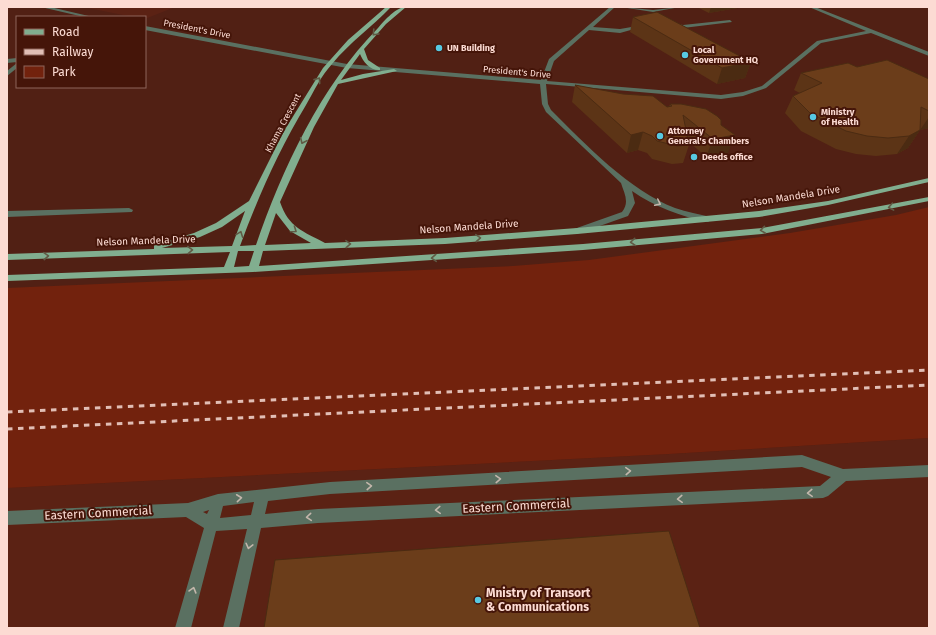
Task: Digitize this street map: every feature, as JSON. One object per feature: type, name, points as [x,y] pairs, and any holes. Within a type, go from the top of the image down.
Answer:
[{"type":"main road","name":"Khama Crescent","points":[[228,270],[234,249],[252,203],[286,133],[314,86],[329,63],[389,7]]},
{"type":"main road","points":[[253,269],[276,201],[307,134],[336,83],[361,48],[389,18],[404,7]]},
{"type":"main road","points":[[361,48],[364,59],[368,64],[378,69]]},
{"type":"main road","points":[[336,83],[363,76],[394,71]]},
{"type":"main road","name":"Nelson Mandela Drive","points":[[7,257],[445,241],[577,231],[759,214],[828,203],[929,180]]},
{"type":"main road","points":[[7,278],[253,269],[446,257],[762,231],[929,199]]},
{"type":"main road","points":[[276,201],[279,213],[291,229],[325,245]]},
{"type":"main road","points":[[142,252],[198,235],[220,225],[252,203]]},
{"type":"street","points":[[43,7],[86,16]]},
{"type":"street","points":[[613,7],[554,55],[550,60],[543,83],[548,111],[625,183],[648,199],[690,216],[710,219]]},
{"type":"street","points":[[623,7],[653,11],[678,7]]},
{"type":"street","points":[[811,7],[929,54]]},
{"type":"street","points":[[643,10],[656,18]]},
{"type":"street","points":[[666,23],[683,27],[730,21]]},
{"type":"street","points":[[587,28],[620,31],[631,27],[652,24]]},
{"type":"street","name":"President's Drive","points":[[146,28],[347,66],[711,96],[731,96],[756,90],[764,86],[819,42],[872,31]]},
{"type":"street","points":[[7,74],[16,66]]},
{"type":"street","points":[[577,231],[625,214],[629,209],[632,198],[625,183]]},
{"type":"street","points":[[7,214],[129,210]]},
{"type":"street","name":"Eastern Commercial","points":[[7,518],[188,510],[218,500],[345,487],[802,461],[843,475],[929,471]]},
{"type":"street","name":"Eastern Commercial","points":[[212,525],[318,516],[823,492],[843,475]]},
{"type":"street","points":[[231,628],[263,495]]},
{"type":"street","points":[[183,628],[218,500]]},
{"type":"street","points":[[188,510],[212,525]]},
{"type":"shaded area","points":[[83,7],[175,7],[146,19],[146,16],[128,16]]},
{"type":"shaded area","points":[[929,438],[929,628],[7,628],[7,488],[669,454]]},
{"type":"green space","points":[[929,207],[929,438],[669,454],[7,488],[7,288],[513,266],[589,260],[790,233],[896,215]]},
{"type":"building","points":[[657,12],[751,62],[722,68],[633,17]]},
{"type":"building","points":[[887,60],[929,79],[929,111],[921,107],[920,130],[909,136],[888,138],[867,136],[846,131],[810,113],[793,96],[822,83],[801,73],[848,63],[857,67]]},
{"type":"building","points":[[575,85],[623,94],[653,96],[667,107],[672,106],[670,104],[681,104],[706,109],[717,116],[721,120],[721,125],[735,135],[713,139],[683,115],[689,145],[677,146],[657,141],[652,136],[643,132],[631,135]]},
{"type":"building","name":"Mnistry of Transort & Communications","points":[[669,531],[700,628],[264,628],[275,560]]},
{"type":"railway","points":[[7,412],[929,370]]},
{"type":"railway","points":[[7,429],[929,385]]},
{"type":"place","name":"UN Building","points":[[439,48]]},
{"type":"place","name":"Local Government HQ","points":[[685,55]]},
{"type":"place","name":"Ministry of Health","points":[[813,117]]},
{"type":"place","name":"Attorney General's Chambers","points":[[660,136]]},
{"type":"place","name":"Deeds office","points":[[694,157]]},
{"type":"place","name":"Mnistry of Transort & Communications","points":[[478,600]]}]
